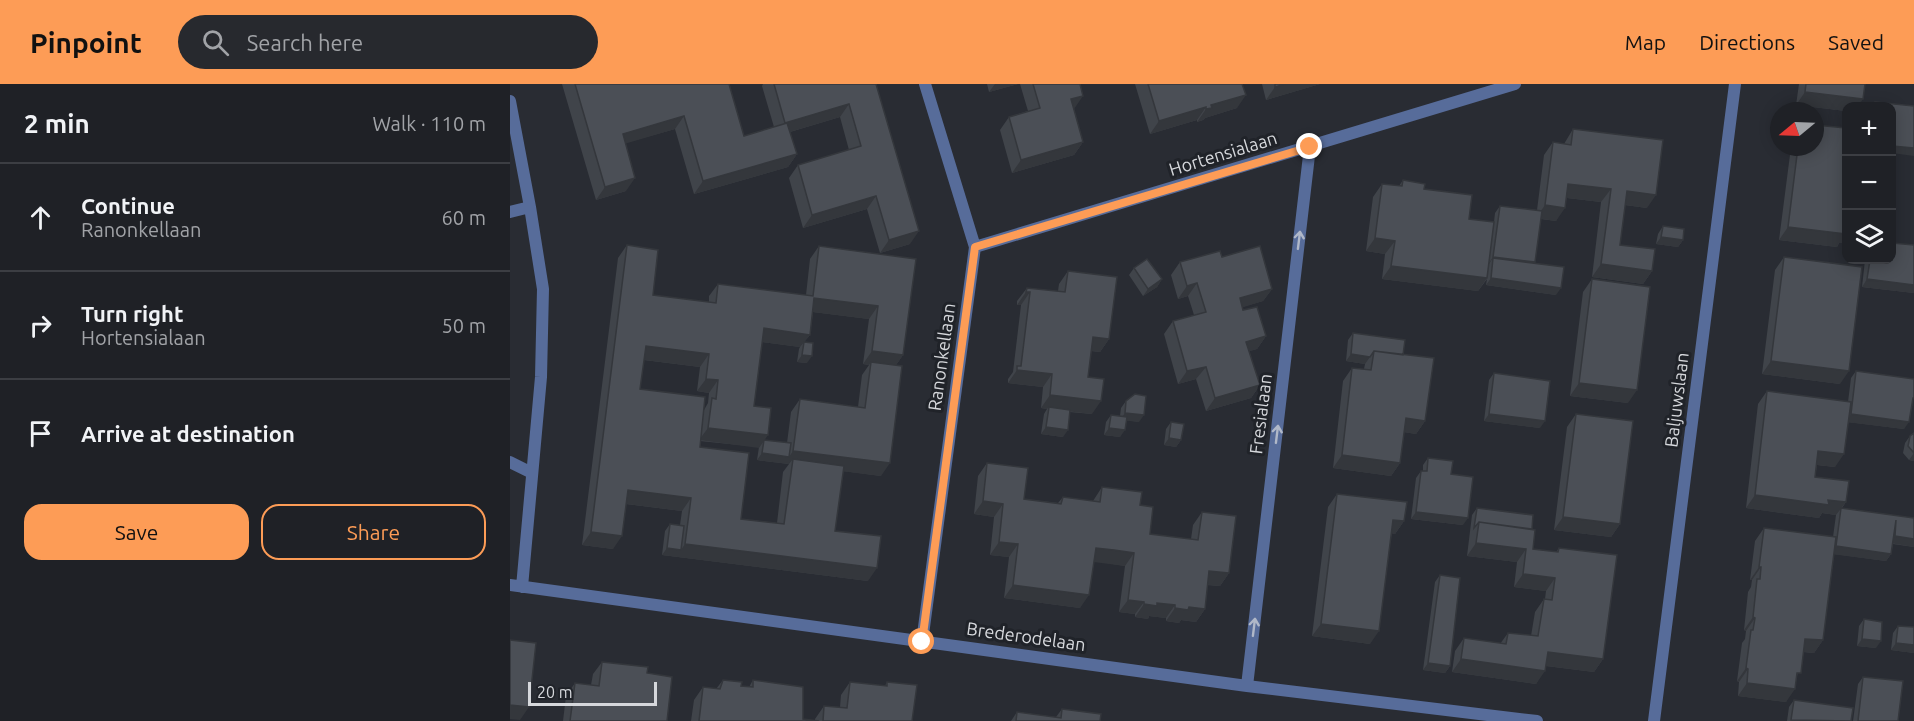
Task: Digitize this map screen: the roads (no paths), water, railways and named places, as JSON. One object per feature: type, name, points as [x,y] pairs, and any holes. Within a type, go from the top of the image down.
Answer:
[{"type":"street","name":"Ranonkellaan","points":[[922,642],[975,247],[925,84]]},
{"type":"street","name":"Hortensialaan","points":[[975,247],[1515,84]]},
{"type":"street","name":"Baljuwslaan","points":[[1654,721],[1736,84]]},
{"type":"street","points":[[510,101],[531,207],[543,289],[541,377],[532,473],[516,586]]},
{"type":"street","name":"Fresialaan","points":[[1247,686],[1310,147]]},
{"type":"street","points":[[510,212],[531,207]]},
{"type":"street","points":[[510,462],[532,473]]},
{"type":"street","name":"Brederodelaan","points":[[516,586],[1247,686],[1537,721]]}]
